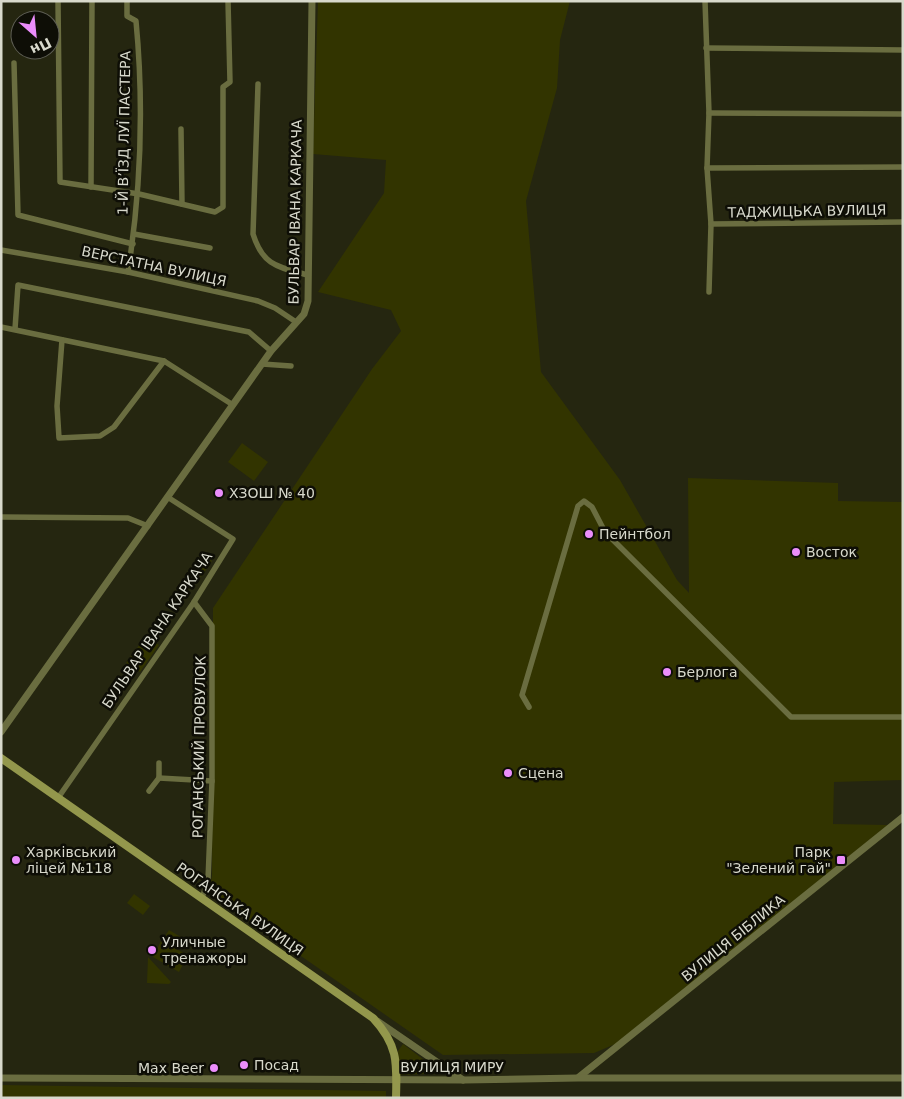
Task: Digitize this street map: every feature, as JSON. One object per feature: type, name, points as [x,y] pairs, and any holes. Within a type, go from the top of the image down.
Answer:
[{"type":"main road","name":"РОГАНСЬКА ВУЛИЦЯ","points":[[1,758],[373,1018]]},
{"type":"main road","points":[[373,1018],[387,1033],[392,1043],[396,1098]]},
{"type":"street","points":[[58,1],[60,182],[139,194],[215,212],[223,207],[223,87],[230,82],[228,1]]},
{"type":"street","points":[[90,187],[92,1]]},
{"type":"street","name":"1-Й В’ЇЗД ЛУЇ ПАСТЕРА","points":[[127,1],[127,16],[136,21],[141,70],[139,194],[128,272]]},
{"type":"street","name":"БУЛЬВАР ІВАНА КАРКАЧА","points":[[1,732],[4,724],[169,498],[262,364],[306,310],[312,1]]},
{"type":"street","points":[[705,1],[709,113],[707,168],[711,224],[709,292]]},
{"type":"street","points":[[706,48],[903,50]]},
{"type":"street","points":[[14,63],[18,215],[133,244]]},
{"type":"street","points":[[258,84],[253,234],[258,251],[266,260],[278,267],[308,275]]},
{"type":"street","points":[[709,113],[903,114]]},
{"type":"street","points":[[181,129],[182,204]]},
{"type":"street","points":[[707,168],[903,167]]},
{"type":"street","name":"ТАДЖИЦЬКА ВУЛИЦЯ","points":[[711,224],[903,222]]},
{"type":"street","points":[[134,234],[210,248]]},
{"type":"street","name":"ВЕРСТАТНА ВУЛИЦЯ","points":[[1,250],[128,272],[268,304],[296,322]]},
{"type":"street","points":[[15,329],[18,284],[248,332],[272,351]]},
{"type":"street","points":[[1,327],[164,361],[233,405]]},
{"type":"street","points":[[62,340],[57,406],[59,438],[100,436],[114,427],[164,361]]},
{"type":"street","points":[[262,364],[291,366]]},
{"type":"street","name":"БУЛЬВАР ІВАНА КАРКАЧА","points":[[58,798],[194,602],[233,539],[169,498]]},
{"type":"street","points":[[529,707],[522,695],[578,506],[584,502],[592,507],[606,532],[626,553],[791,716],[903,716]]},
{"type":"street","points":[[1,517],[128,518],[148,526]]},
{"type":"street","name":"РОГАНСЬКИЙ ПРОВУЛОК","points":[[194,602],[212,626],[212,781],[208,880],[202,898]]},
{"type":"street","points":[[149,791],[159,778],[159,763]]},
{"type":"street","points":[[159,778],[212,781]]},
{"type":"street","name":"ВУЛИЦЯ БІБЛИКА","points":[[578,1078],[903,817]]},
{"type":"street","name":"РОГАНСЬКА ВУЛИЦЯ","points":[[373,1018],[464,1080]]},
{"type":"street","name":"ВУЛИЦЯ МИРУ","points":[[1,1078],[464,1080],[903,1078]]},
{"type":"shaded area","points":[[318,1],[570,1],[560,40],[557,88],[526,201],[541,372],[620,480],[677,580],[689,593],[688,478],[838,483],[838,501],[903,502],[903,780],[834,782],[833,824],[888,825],[620,1042],[594,1053],[443,1055],[209,892],[212,876],[213,608],[372,369],[401,331],[391,310],[318,292],[384,193],[386,160],[313,154]]},
{"type":"shaded area","points":[[242,443],[268,462],[254,481],[228,462]]},
{"type":"shaded area","points":[[205,556],[212,561],[201,577],[193,572]]},
{"type":"shaded area","points":[[146,636],[159,645],[140,672],[126,663]]},
{"type":"shaded area","points":[[134,894],[150,906],[143,915],[127,903]]},
{"type":"shaded area","points":[[169,930],[191,943],[187,950],[165,936]]},
{"type":"shaded area","points":[[161,941],[188,955],[179,972],[153,957]]},
{"type":"shaded area","points":[[148,957],[171,982],[169,984],[147,983]]},
{"type":"shaded area","points":[[403,1044],[441,1073],[399,1075],[398,1051]]},
{"type":"shaded area","points":[[1,1085],[386,1091],[386,1098],[1,1098]]},
{"type":"place","name":"ХЗОШ № 40","points":[[219,493]]},
{"type":"place","name":"Пейнтбол","points":[[589,534]]},
{"type":"place","name":"Восток","points":[[796,552]]},
{"type":"place","name":"Берлога","points":[[667,672]]},
{"type":"place","name":"Сцена","points":[[508,773]]},
{"type":"place","name":"Харківський ліцей №118","points":[[16,860]]},
{"type":"place","name":"Парк \"Зелений гай\"","points":[[841,860]]},
{"type":"place","name":"Уличные тренажоры","points":[[152,950]]},
{"type":"place","name":"Посад","points":[[244,1065]]},
{"type":"place","name":"Max Beer","points":[[214,1068]]}]
